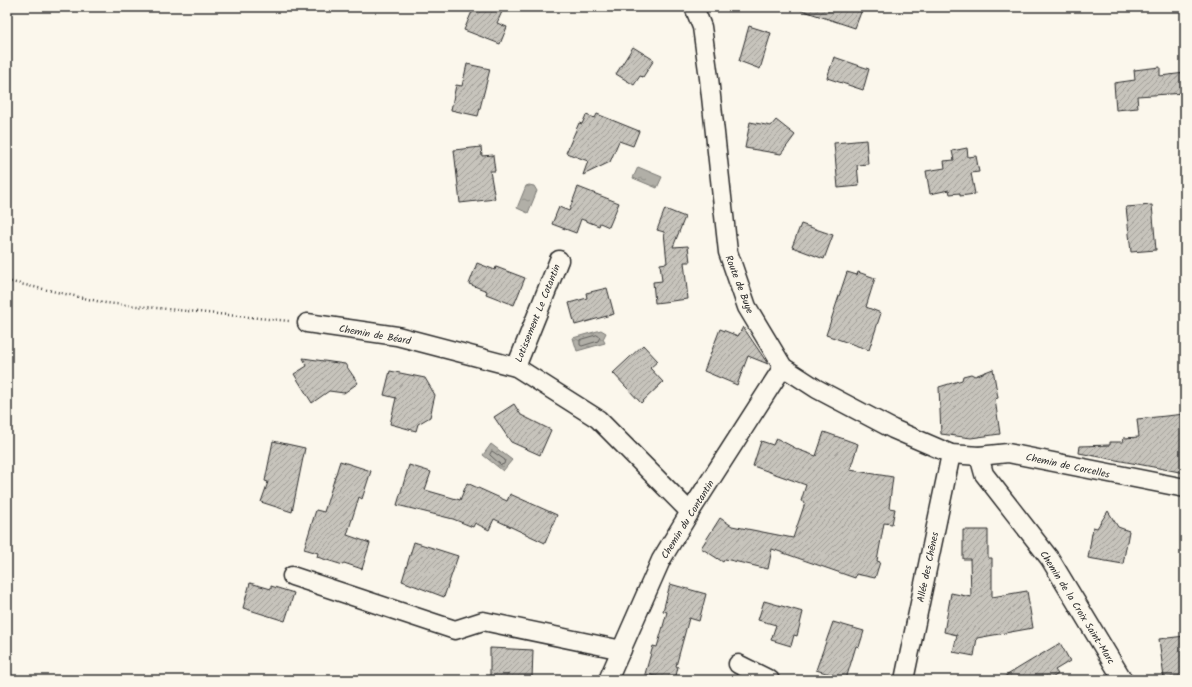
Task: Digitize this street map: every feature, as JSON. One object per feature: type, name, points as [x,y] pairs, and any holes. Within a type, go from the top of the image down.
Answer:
[{"type":"street","name":"Route de Buye","points":[[694,7],[702,27],[728,252],[747,307],[783,367],[817,389],[893,429],[951,454]]},
{"type":"street","name":"Lotissement Le Cotantin","points":[[516,367],[559,260]]},
{"type":"street","name":"Chemin de Béard","points":[[307,323],[397,336],[516,367],[598,419],[690,512]]},
{"type":"street","name":"Chemin du Contantin","points":[[608,680],[661,560],[783,367]]},
{"type":"street","name":"Chemin de Corcelles","points":[[951,454],[979,456],[1008,453],[1185,488]]},
{"type":"street","name":"Allée des Chênes","points":[[904,680],[951,454]]},
{"type":"street","name":"Chemin de la Croix Saint-Marc","points":[[979,456],[984,474],[1050,559],[1123,680]]},
{"type":"street","points":[[292,576],[455,630],[482,621],[622,650]]},
{"type":"street","points":[[738,664],[770,680]]},
{"type":"path","points":[[7,281],[106,303],[307,323]]},
{"type":"water","points":[[638,167],[662,177],[657,188],[633,178]]},
{"type":"water","points":[[526,186],[534,186],[537,191],[528,213],[517,208]]},
{"type":"water","points":[[601,330],[606,333],[603,339],[605,343],[577,351],[573,338]]},
{"type":"water","points":[[491,444],[512,460],[503,471],[483,455]]},
{"type":"building","points":[[474,7],[504,7],[497,23],[507,27],[500,44],[464,30]]},
{"type":"building","points":[[801,7],[863,7],[855,28],[801,10]]},
{"type":"building","points":[[749,26],[771,33],[760,69],[739,61]]},
{"type":"building","points":[[633,47],[654,60],[643,77],[640,76],[634,85],[616,74]]},
{"type":"building","points":[[834,57],[869,69],[863,90],[827,78]]},
{"type":"building","points":[[467,64],[490,69],[478,116],[451,110],[456,85],[462,86]]},
{"type":"building","points":[[1160,67],[1160,76],[1185,73],[1185,93],[1137,96],[1138,108],[1116,110],[1114,83],[1135,80],[1134,70]]},
{"type":"building","points":[[597,114],[639,131],[633,146],[619,141],[610,162],[583,175],[588,161],[566,153],[579,123],[582,124],[586,115],[595,118]]},
{"type":"building","points":[[776,120],[795,135],[781,154],[745,148],[750,122],[771,126]]},
{"type":"building","points":[[866,140],[868,164],[857,165],[859,186],[838,188],[834,143]]},
{"type":"building","points":[[481,147],[482,156],[493,155],[495,171],[490,171],[495,199],[460,203],[454,150]]},
{"type":"building","points":[[967,148],[968,157],[976,156],[979,172],[971,173],[975,194],[960,196],[960,193],[950,194],[949,190],[930,194],[926,171],[945,168],[944,161],[954,160],[952,151]]},
{"type":"building","points":[[578,187],[619,203],[609,227],[600,223],[599,226],[581,219],[576,233],[552,224],[559,207],[569,211]]},
{"type":"building","points":[[1152,205],[1156,250],[1131,252],[1126,207]]},
{"type":"building","points":[[665,209],[685,217],[673,247],[688,246],[690,262],[684,262],[688,299],[655,303],[653,282],[662,281],[660,264],[667,263],[664,232],[657,230]]},
{"type":"building","points":[[801,224],[833,235],[824,259],[792,247]]},
{"type":"building","points":[[477,263],[495,270],[496,267],[525,278],[514,305],[486,294],[487,291],[469,284]]},
{"type":"building","points":[[847,272],[857,275],[858,272],[875,278],[866,307],[881,313],[869,350],[826,335]]},
{"type":"building","points":[[607,288],[614,314],[575,325],[569,303],[587,298],[586,293]]},
{"type":"building","points":[[743,327],[768,364],[748,356],[737,385],[704,371],[720,329],[738,336]]},
{"type":"building","points":[[643,345],[658,361],[650,368],[663,382],[641,403],[613,373]]},
{"type":"building","points":[[303,358],[345,364],[358,383],[344,393],[329,391],[312,403],[294,374],[307,366]]},
{"type":"building","points":[[993,369],[998,398],[995,399],[1000,434],[971,438],[941,434],[939,387],[962,380],[963,376],[971,374],[975,376]]},
{"type":"building","points":[[390,371],[425,378],[435,395],[430,417],[418,424],[416,431],[390,424],[396,398],[384,395]]},
{"type":"building","points":[[514,404],[521,415],[551,430],[540,455],[511,442],[494,417]]},
{"type":"building","points":[[1185,414],[1185,473],[1079,453],[1080,446],[1110,445],[1110,442],[1123,442],[1124,438],[1139,437],[1137,419]]},
{"type":"building","points":[[824,432],[858,444],[850,470],[893,477],[889,508],[895,509],[892,524],[884,523],[877,561],[880,562],[875,578],[856,574],[855,578],[772,549],[768,569],[725,559],[723,562],[701,548],[720,518],[732,526],[793,538],[805,503],[801,501],[806,485],[753,466],[761,441],[773,445],[776,438],[799,450],[816,456]]},
{"type":"building","points":[[273,441],[305,448],[292,512],[261,502],[268,482],[265,481]]},
{"type":"building","points":[[340,461],[371,471],[362,499],[359,497],[347,535],[370,543],[362,569],[317,557],[318,553],[304,549],[316,510],[324,512]]},
{"type":"building","points":[[409,465],[431,472],[425,490],[460,500],[467,483],[507,501],[510,494],[557,515],[545,543],[494,519],[489,530],[475,523],[473,527],[453,519],[397,505]]},
{"type":"building","points":[[1108,511],[1118,527],[1129,531],[1123,564],[1088,558],[1093,527],[1097,528]]},
{"type":"building","points":[[963,530],[988,530],[988,558],[992,558],[992,597],[1027,591],[1033,628],[977,638],[974,656],[953,652],[957,635],[944,632],[951,593],[971,597],[970,559],[963,559]]},
{"type":"building","points":[[414,542],[458,556],[444,597],[402,581]]},
{"type":"building","points":[[250,583],[271,589],[271,586],[294,593],[285,621],[243,608]]},
{"type":"building","points":[[670,584],[706,594],[699,621],[689,618],[676,666],[678,667],[675,680],[645,674],[653,646],[657,647],[667,612],[663,611]]},
{"type":"building","points":[[764,601],[803,612],[797,636],[794,635],[791,646],[771,640],[776,625],[758,620]]},
{"type":"building","points":[[833,622],[864,631],[859,647],[856,646],[846,679],[816,670]]},
{"type":"building","points":[[1185,636],[1185,676],[1164,678],[1159,639]]},
{"type":"building","points":[[1060,643],[1070,661],[1055,670],[1058,674],[1049,680],[999,680]]},
{"type":"building","points":[[490,648],[533,650],[532,679],[490,677]]}]
